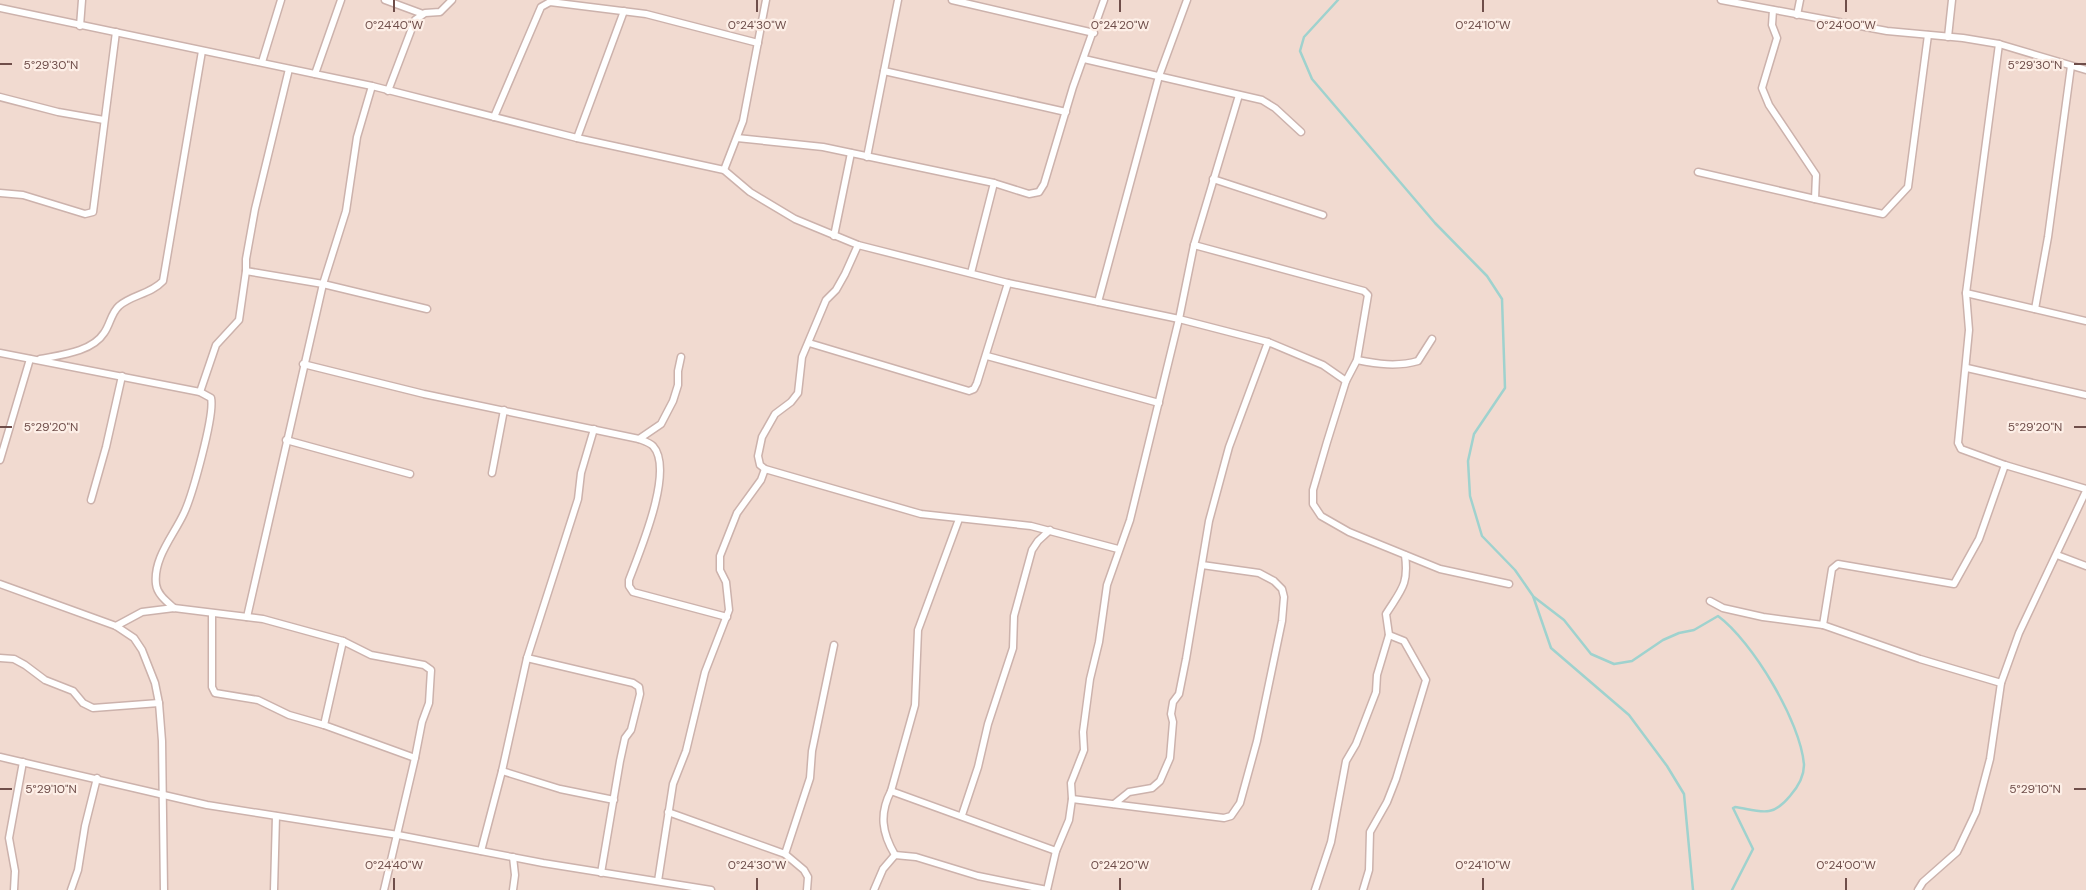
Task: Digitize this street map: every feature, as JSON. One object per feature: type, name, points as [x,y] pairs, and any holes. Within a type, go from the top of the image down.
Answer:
[{"type":"street","points":[[80,26],[82,0]]},
{"type":"street","points":[[262,62],[281,0]]},
{"type":"street","points":[[315,74],[341,0]]},
{"type":"street","points":[[385,0],[423,14],[440,12],[452,0]]},
{"type":"street","points":[[724,170],[737,138],[749,96],[766,0]]},
{"type":"street","points":[[867,157],[898,0]]},
{"type":"street","points":[[952,0],[1094,33]]},
{"type":"street","points":[[737,138],[800,143],[994,183],[1029,194],[1039,192],[1044,184],[1104,0]]},
{"type":"street","points":[[1098,302],[1159,76],[1187,0]]},
{"type":"street","points":[[1721,0],[1742,2],[1797,15],[1838,20],[1887,31],[1999,44],[2086,70]]},
{"type":"street","points":[[1797,15],[1800,0]]},
{"type":"street","points":[[1948,37],[1952,0]]},
{"type":"street","points":[[494,116],[541,7],[550,2],[646,14],[758,43]]},
{"type":"street","points":[[0,8],[372,86],[577,138],[724,170],[769,204],[795,219],[858,245],[971,272],[1008,283],[1179,319],[1268,342],[1323,365],[1346,381]]},
{"type":"street","points":[[577,138],[624,10]]},
{"type":"street","points":[[1773,10],[1772,25],[1777,38],[1762,88],[1770,105],[1816,175],[1815,199]]},
{"type":"street","points":[[388,91],[414,20],[423,14]]},
{"type":"street","points":[[0,194],[23,196],[85,214],[93,212],[116,32]]},
{"type":"street","points":[[1698,172],[1882,214],[1908,187],[1928,35]]},
{"type":"street","points":[[1918,890],[1923,882],[1957,852],[1976,812],[1990,759],[2001,683],[2019,633],[2086,490],[2005,466],[1961,449],[1958,443],[1967,368],[1969,330],[1966,293],[1999,44]]},
{"type":"street","points":[[34,359],[65,354],[95,342],[102,336],[113,313],[120,304],[158,287],[163,281],[202,51]]},
{"type":"street","points":[[1084,58],[1262,100],[1275,108],[1301,132]]},
{"type":"street","points":[[2035,309],[2048,238],[2071,66]]},
{"type":"street","points":[[200,392],[216,345],[239,320],[246,259],[255,209],[289,69]]},
{"type":"street","points":[[884,71],[1066,112]]},
{"type":"street","points":[[247,616],[322,284],[346,211],[357,137],[372,86]]},
{"type":"street","points":[[894,855],[916,857],[978,876],[1047,890],[1056,851],[1069,820],[1072,799],[1071,783],[1084,750],[1083,732],[1090,679],[1107,585],[1118,549],[1130,520],[1179,319],[1194,245],[1239,95]]},
{"type":"street","points":[[0,97],[48,110],[104,120]]},
{"type":"street","points":[[834,236],[851,154]]},
{"type":"street","points":[[1213,179],[1323,215]]},
{"type":"street","points":[[971,272],[994,183]]},
{"type":"street","points":[[858,245],[846,274],[836,290],[826,300],[802,357],[798,393],[791,402],[775,414],[762,437],[758,456],[760,465],[765,469],[922,514],[1050,530],[1118,549]]},
{"type":"street","points":[[1194,245],[1364,291],[1368,295],[1357,360],[1346,381],[1313,490],[1313,504],[1321,516],[1349,532],[1405,555],[1447,570],[1509,584]]},
{"type":"street","points":[[246,271],[322,284],[427,309]]},
{"type":"street","points":[[809,343],[969,391],[974,389],[987,356],[1008,283]]},
{"type":"street","points":[[1966,293],[2086,321]]},
{"type":"street","points":[[1357,360],[1376,364],[1405,364],[1418,361],[1432,339]]},
{"type":"street","points":[[1114,804],[1129,792],[1152,788],[1160,781],[1170,758],[1173,722],[1171,714],[1173,702],[1179,694],[1181,685],[1209,521],[1229,447],[1268,342]]},
{"type":"street","points":[[0,354],[200,392],[210,398],[210,419],[188,504],[165,547],[156,572],[158,593],[174,608]]},
{"type":"street","points":[[987,356],[1159,403]]},
{"type":"street","points":[[639,439],[662,424],[678,385],[681,357]]},
{"type":"street","points":[[0,460],[34,359]]},
{"type":"street","points":[[303,364],[424,394],[639,439],[652,445],[658,454],[659,473],[648,533],[629,580],[629,586],[633,592],[727,617]]},
{"type":"street","points":[[1967,368],[2086,395]]},
{"type":"street","points":[[91,500],[106,447],[122,376]]},
{"type":"street","points":[[492,473],[504,410]]},
{"type":"street","points":[[481,851],[502,771],[527,658],[578,499],[581,473],[594,429]]},
{"type":"street","points":[[286,440],[410,474]]},
{"type":"street","points":[[1823,625],[1832,569],[1838,564],[1954,584],[1979,538],[2005,466]]},
{"type":"street","points":[[658,881],[664,855],[668,812],[705,672],[727,617],[729,601],[726,582],[720,570],[720,556],[737,513],[761,480],[765,469]]},
{"type":"street","points":[[894,855],[883,828],[884,803],[891,791],[915,705],[918,630],[959,519]]},
{"type":"street","points":[[962,815],[978,767],[988,724],[1014,648],[1014,616],[1032,550],[1038,541],[1050,530]]},
{"type":"street","points":[[1315,890],[1330,842],[1346,761],[1356,744],[1376,692],[1377,675],[1389,636],[1386,614],[1406,583],[1405,555]]},
{"type":"street","points":[[2057,555],[2086,566]]},
{"type":"street","points":[[1072,799],[1224,818],[1231,816],[1240,803],[1258,741],[1282,621],[1284,597],[1282,589],[1274,581],[1259,573],[1202,565]]},
{"type":"street","points":[[0,584],[116,626],[134,638],[142,650],[155,683],[159,703],[162,741],[164,890]]},
{"type":"street","points":[[1710,601],[1723,608],[1763,617],[1823,625],[1920,659],[2001,683]]},
{"type":"street","points":[[116,626],[142,612],[174,608],[212,614],[247,616],[342,642],[371,655],[424,665],[431,670],[428,703],[384,890]]},
{"type":"street","points":[[212,614],[212,687],[216,693],[258,700],[289,715],[324,725],[415,758]]},
{"type":"street","points":[[1363,890],[1369,870],[1370,832],[1387,802],[1396,779],[1426,680],[1404,642],[1389,636]]},
{"type":"street","points":[[324,725],[342,642]]},
{"type":"street","points":[[785,854],[810,778],[812,751],[834,645]]},
{"type":"street","points":[[0,658],[14,660],[25,665],[45,680],[73,691],[83,703],[93,708],[159,703]]},
{"type":"street","points":[[527,658],[634,684],[639,687],[640,694],[631,730],[625,738],[600,873]]},
{"type":"street","points":[[0,757],[162,795],[276,816],[398,835],[600,873],[710,890]]},
{"type":"street","points":[[14,890],[16,871],[9,838],[23,762]]},
{"type":"street","points":[[502,771],[560,789],[614,800]]},
{"type":"street","points":[[70,890],[78,870],[85,826],[96,778]]},
{"type":"street","points":[[891,791],[962,815],[1056,851]]},
{"type":"street","points":[[668,812],[785,854],[804,870],[808,877],[807,890]]},
{"type":"street","points":[[274,890],[276,816]]},
{"type":"street","points":[[874,890],[883,869],[894,855]]},
{"type":"street","points":[[513,890],[516,875],[514,856]]},
{"type":"shaded area","points":[[0,0],[2086,0],[2086,890],[0,890]]},
{"type":"waterway","points":[[1338,0],[1304,37],[1300,51],[1312,79],[1435,223],[1487,276],[1502,299],[1505,388],[1474,434],[1468,461],[1470,496],[1482,536],[1515,570],[1533,596],[1551,648],[1629,715],[1667,766],[1684,794],[1693,890]]},
{"type":"waterway","points":[[1534,597],[1564,620],[1591,654],[1614,664],[1632,661],[1663,640],[1679,633],[1694,630],[1718,616],[1745,644],[1759,663],[1773,684],[1794,727],[1801,747],[1804,769],[1795,789],[1786,801],[1775,809],[1761,811],[1733,808],[1753,849],[1732,890]]}]
